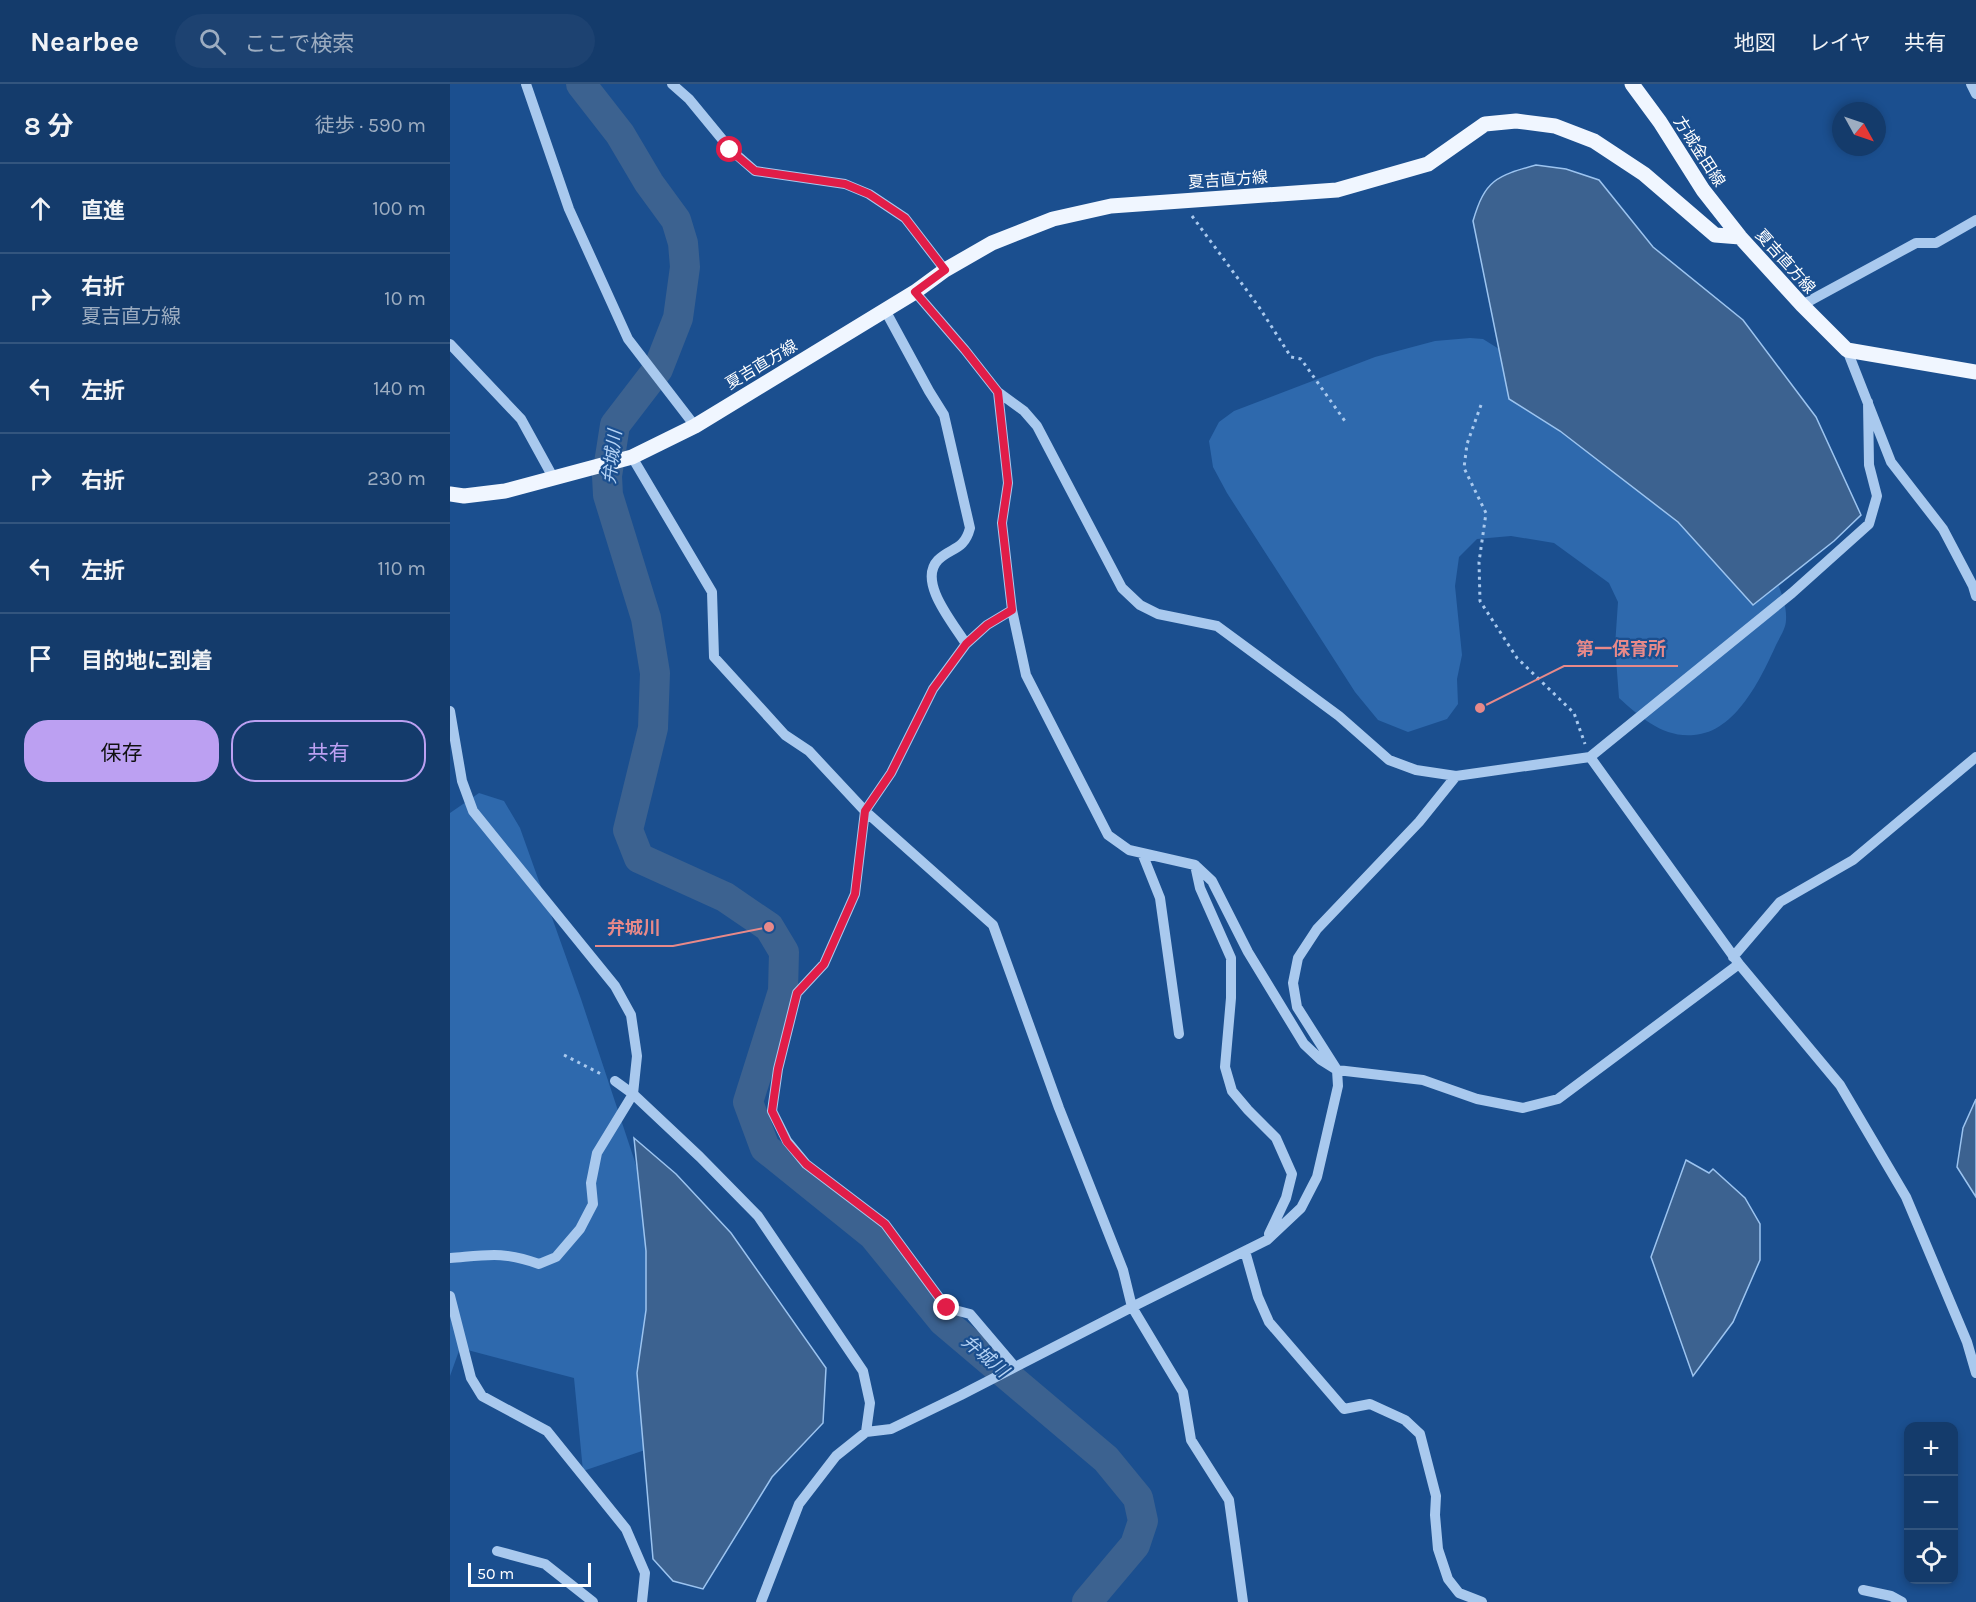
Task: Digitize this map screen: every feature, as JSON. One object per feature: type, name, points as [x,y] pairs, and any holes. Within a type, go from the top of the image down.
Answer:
[{"type":"main road","name":"方城金田線","points":[[1632,84],[1660,122],[1703,190],[1740,237]]},
{"type":"main road","name":"夏吉直方線","points":[[450,494],[464,496],[505,491],[632,458],[694,426],[992,243],[1053,219],[1111,206],[1337,190],[1428,164],[1485,124],[1516,121],[1555,126],[1594,141],[1644,174],[1715,235],[1740,237],[1802,306],[1847,350]]},
{"type":"main road","points":[[1847,350],[1976,372]]},
{"type":"street","points":[[526,84],[569,209],[628,339],[694,426]]},
{"type":"street","points":[[672,84],[689,99],[730,150],[755,171],[845,184],[869,194],[905,218],[945,270]]},
{"type":"street","points":[[1971,84],[1976,94]]},
{"type":"street","points":[[1802,306],[1916,243],[1936,243],[1976,220]]},
{"type":"street","points":[[915,292],[998,392],[1024,411],[1037,426],[1122,588],[1140,605],[1158,614],[1217,626],[1339,716],[1389,760],[1416,770],[1456,776],[1590,757],[1792,593],[1869,524],[1877,496],[1869,465],[1868,402]]},
{"type":"street","points":[[885,310],[944,415],[970,528],[968,536],[958,548],[938,560],[933,571],[931,585],[966,644]]},
{"type":"street","points":[[450,344],[520,419],[554,479]]},
{"type":"street","points":[[1847,350],[1891,462],[1943,529],[1976,596]]},
{"type":"street","points":[[998,392],[1008,483],[1002,523],[1012,610],[1026,675],[1108,835],[1129,850],[1195,865],[1212,881],[1248,952],[1304,1044],[1321,1060],[1337,1070],[1423,1080],[1477,1099],[1524,1108],[1558,1100],[1736,960],[1780,902],[1853,860],[1976,757]]},
{"type":"street","points":[[632,458],[712,592],[714,657],[785,735],[809,751],[865,811],[993,925],[1059,1108],[1123,1270],[1132,1306],[1183,1392],[1191,1440],[1230,1500],[1243,1602]]},
{"type":"street","points":[[1012,610],[987,625],[966,644],[933,689],[891,773],[865,811],[855,894],[824,964],[797,993],[778,1069],[772,1111],[787,1142],[806,1164],[885,1224],[947,1308],[970,1314],[1014,1367]]},
{"type":"street","points":[[450,711],[462,781],[473,811],[615,986],[631,1014],[638,1056],[633,1094],[597,1153],[591,1183],[593,1204],[580,1229],[556,1257],[540,1264],[516,1256],[499,1254],[450,1258]]},
{"type":"street","points":[[1590,757],[1736,960],[1840,1085],[1906,1197],[1967,1342],[1976,1373]]},
{"type":"street","points":[[762,1602],[800,1504],[836,1456],[866,1432],[891,1429],[1267,1240],[1301,1208],[1317,1177],[1338,1086],[1337,1070],[1297,1007],[1293,983],[1298,958],[1317,929],[1419,822],[1456,776]]},
{"type":"street","points":[[1142,853],[1160,898],[1179,1034]]},
{"type":"street","points":[[1195,865],[1200,888],[1231,958],[1231,998],[1225,1067],[1232,1091],[1276,1138],[1293,1174],[1286,1198],[1267,1240]]},
{"type":"street","points":[[615,1082],[633,1094],[758,1216],[862,1371],[870,1403],[866,1432]]},
{"type":"street","points":[[1245,1251],[1258,1297],[1269,1322],[1344,1409],[1370,1404],[1405,1420],[1420,1434],[1436,1496],[1438,1549],[1448,1580],[1459,1593],[1482,1602]]},
{"type":"street","points":[[450,1296],[471,1378],[482,1396],[547,1431],[626,1529],[645,1573],[642,1602]]},
{"type":"street","points":[[497,1551],[544,1564],[593,1602]]},
{"type":"street","points":[[1863,1590],[1891,1596],[1902,1602]]},
{"type":"path","points":[[1180,200],[1259,307],[1291,357],[1301,359],[1347,424]]},
{"type":"path","points":[[1481,405],[1467,444],[1464,468],[1486,513],[1479,562],[1480,601],[1517,658],[1574,713],[1590,757]]},
{"type":"path","points":[[564,1055],[615,1082]]},
{"type":"shaded area","points":[[1536,165],[1566,169],[1599,180],[1653,247],[1743,320],[1816,417],[1861,515],[1834,541],[1753,605],[1678,522],[1560,431],[1509,399],[1473,221],[1482,196],[1494,182],[1511,173]]},
{"type":"shaded area","points":[[1483,339],[1507,354],[1775,576],[1785,608],[1784,629],[1755,687],[1734,714],[1722,724],[1709,732],[1694,735],[1672,733],[1653,725],[1619,698],[1615,646],[1618,602],[1609,583],[1554,543],[1511,536],[1477,539],[1459,557],[1455,586],[1462,655],[1457,679],[1458,704],[1447,719],[1408,732],[1378,720],[1355,692],[1227,493],[1213,467],[1209,441],[1219,422],[1234,411],[1375,357],[1435,341]]},
{"type":"shaded area","points":[[479,793],[504,801],[520,828],[581,999],[698,1352],[648,1449],[583,1471],[574,1378],[460,1348],[450,1376],[450,813]]},
{"type":"shaded area","points":[[1976,1099],[1976,1197],[1957,1167],[1963,1128]]},
{"type":"shaded area","points":[[634,1138],[676,1174],[731,1233],[826,1368],[823,1423],[772,1477],[703,1589],[673,1581],[653,1559],[637,1373],[646,1310],[646,1251]]},
{"type":"shaded area","points":[[1686,1160],[1709,1173],[1713,1169],[1745,1198],[1760,1224],[1760,1260],[1733,1322],[1693,1376],[1651,1257]]},
{"type":"waterway","name":"弁城川","points":[[581,84],[620,134],[649,183],[676,220],[683,243],[685,267],[678,318],[658,369],[615,425],[607,476],[608,495],[646,618],[655,673],[653,728],[628,830],[639,858],[725,897],[769,927],[784,952],[783,991],[748,1102],[765,1148],[873,1235],[943,1321],[1106,1459],[1138,1498],[1143,1521],[1135,1545],[1087,1602]]},
{"type":"place","name":"第一保育所","points":[[1480,708]]},
{"type":"place","name":"弁城川","points":[[769,927]]},
{"type":"route","points":[[730,150],[755,171],[845,184],[869,194],[905,218],[945,270],[915,292],[998,392],[1008,483],[1002,523],[1012,610],[987,625],[966,644],[933,689],[891,773],[865,811],[855,894],[824,964],[797,993],[778,1069],[772,1111],[787,1142],[806,1164],[885,1224],[947,1308]]}]
